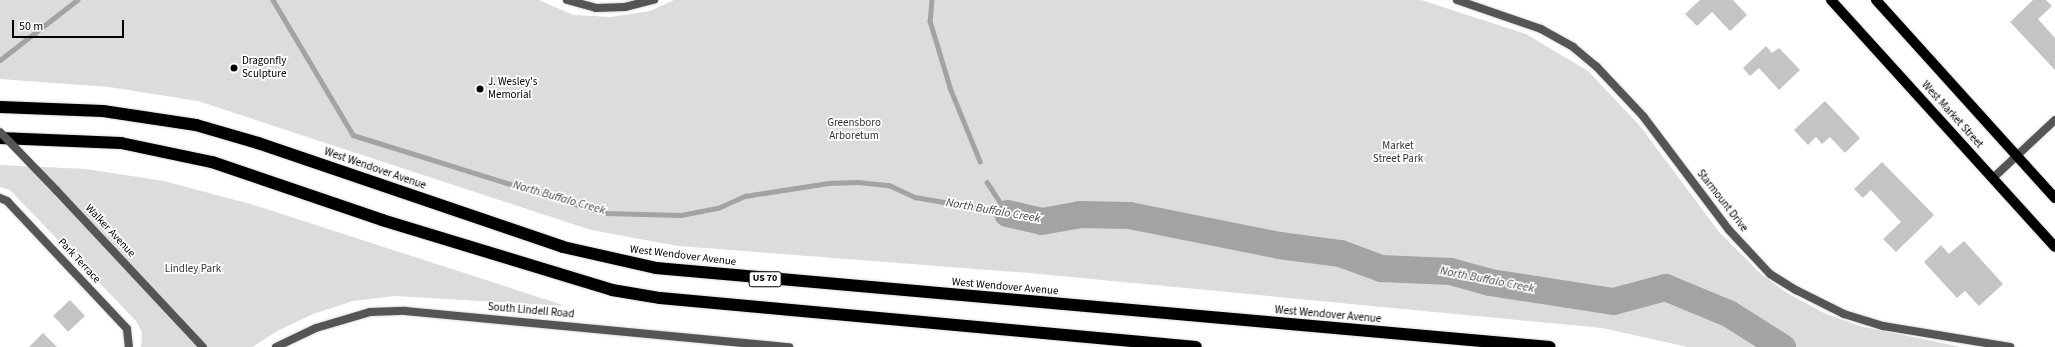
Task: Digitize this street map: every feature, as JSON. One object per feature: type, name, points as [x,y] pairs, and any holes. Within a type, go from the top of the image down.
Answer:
[{"type":"highway","name":"West Wendover Avenue","points":[[0,107],[81,109],[196,125],[258,143],[563,247],[656,268],[1550,347]]},
{"type":"highway","points":[[0,138],[113,142],[212,162],[382,220],[612,290],[660,298],[1196,347]]},
{"type":"main road","name":"West Market Street","points":[[1831,0],[2055,247]]},
{"type":"main road","name":"West Market Street","points":[[1876,0],[2017,154],[2055,198]]},
{"type":"street","points":[[567,0],[596,8],[626,7],[654,0]]},
{"type":"street","name":"Starmount Drive","points":[[1457,0],[1541,29],[1574,47],[1599,68],[1643,116],[1729,230],[1770,274],[1796,290],[1844,314],[1883,326],[2010,347]]},
{"type":"street","points":[[1993,178],[2055,120]]},
{"type":"street","name":"Walker Avenue","points":[[0,132],[203,347]]},
{"type":"street","name":"Park Terrace","points":[[0,198],[7,201],[127,329],[129,347]]},
{"type":"street","name":"South Lindell Road","points":[[276,347],[316,328],[370,312],[405,310],[789,347]]},
{"type":"green space","points":[[0,0],[539,0],[573,15],[611,17],[650,11],[674,0],[1421,0],[1526,34],[1588,71],[1640,126],[1719,232],[1761,274],[1787,293],[1824,313],[1859,326],[1961,347],[1688,347],[1602,328],[1029,273],[678,246],[591,230],[198,101],[109,87],[0,79]]},
{"type":"green space","name":"Lindley Park","points":[[0,165],[86,169],[164,181],[254,205],[566,306],[395,296],[353,301],[313,314],[277,331],[253,347],[141,347],[142,333],[137,322],[10,190],[0,187]]},
{"type":"building","points":[[1700,0],[1733,0],[1747,15],[1730,31],[1712,12],[1697,26],[1685,14]]},
{"type":"building","points":[[2033,0],[2046,0],[2052,6],[2038,19],[2055,38],[2055,70],[2010,22]]},
{"type":"building","points":[[1766,46],[1772,53],[1779,48],[1800,70],[1779,90],[1759,68],[1750,76],[1743,68]]},
{"type":"building","points":[[1825,101],[1860,138],[1845,153],[1830,137],[1822,144],[1816,137],[1808,145],[1794,130]]},
{"type":"building","points":[[1882,162],[1934,215],[1896,252],[1883,239],[1901,222],[1871,190],[1863,198],[1854,189]]},
{"type":"building","points":[[1964,241],[2003,284],[1979,306],[1965,291],[1957,298],[1924,262],[1941,245],[1949,254]]},
{"type":"building","points":[[70,300],[85,316],[68,332],[53,316]]},
{"type":"building","points":[[43,333],[57,347],[29,347]]},
{"type":"waterway","name":"North Buffalo Creek","points":[[0,60],[77,0]]},
{"type":"waterway","name":"North Buffalo Creek","points":[[273,0],[353,135],[604,213],[681,215],[718,208],[745,196],[828,183],[858,182],[889,185],[915,197],[1007,213]]},
{"type":"waterway","points":[[932,0],[930,21],[951,90],[980,161]]},
{"type":"waterway","points":[[987,182],[1007,213]]},
{"type":"waterway","name":"North Buffalo Creek","points":[[1007,213],[1041,221],[1079,214],[1129,215],[1279,245],[1340,253],[1381,268],[1450,271],[1490,282],[1613,301],[1665,287],[1728,313],[1782,347]]},
{"type":"place","name":"Dragonfly Sculpture","points":[[234,68]]},
{"type":"place","name":"J. Wesley's Memorial","points":[[480,89]]},
{"type":"park label","name":"Greensboro Arboretum","points":[[854,130]]},
{"type":"park label","name":"Market Street Park","points":[[1398,153]]}]
